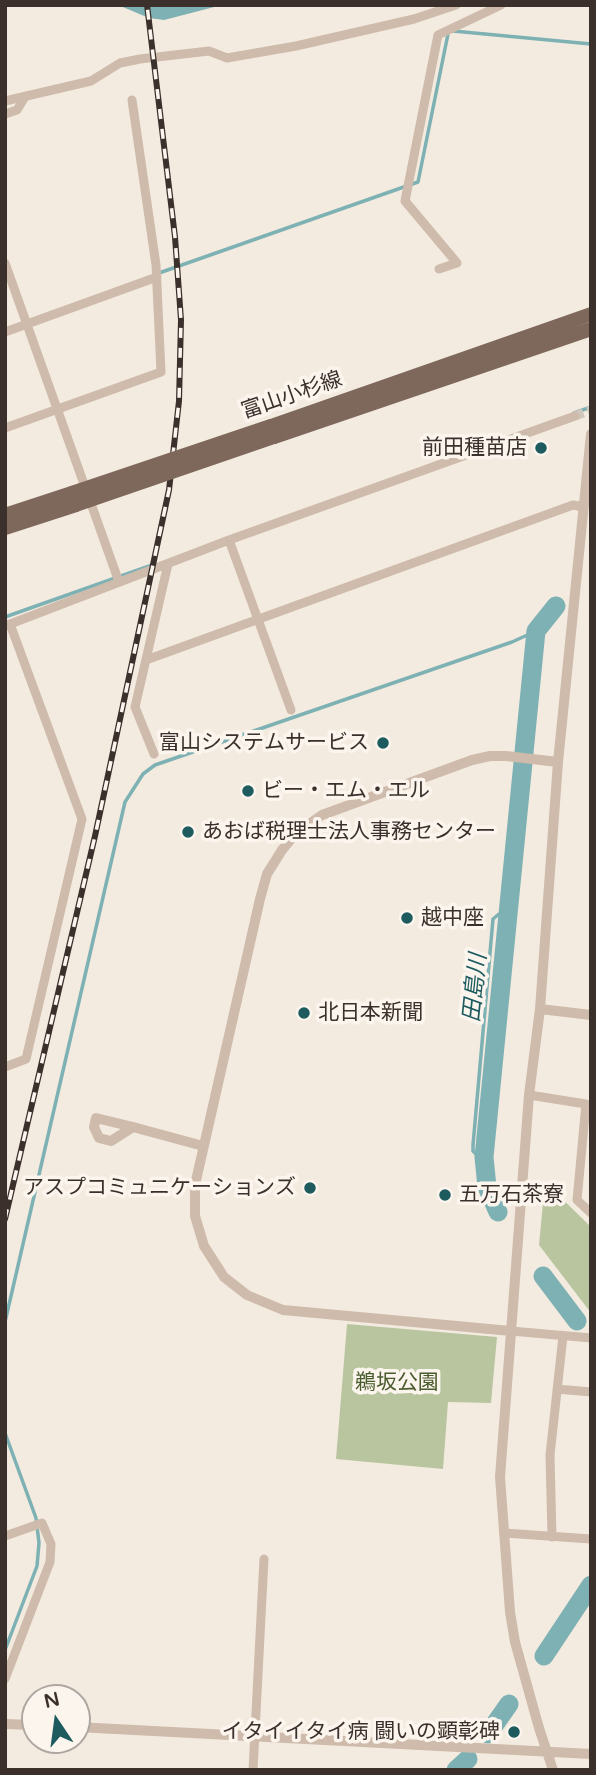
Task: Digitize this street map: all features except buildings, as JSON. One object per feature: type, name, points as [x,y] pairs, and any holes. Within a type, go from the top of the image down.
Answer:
[{"type":"main road","name":"富山小杉線","points":[[5,528],[74,499],[272,431],[590,315]]},
{"type":"main road","name":"富山小杉線","points":[[272,431],[591,329]]},
{"type":"main road","name":"富山小杉線","points":[[5,515],[74,499]]},
{"type":"street","points":[[5,101],[91,81],[120,63],[209,51],[227,58],[296,46],[414,19],[456,5]]},
{"type":"street","points":[[439,269],[457,262],[405,201],[438,35],[502,5]]},
{"type":"street","points":[[5,114],[17,110],[25,97]]},
{"type":"street","points":[[5,428],[161,372],[157,277],[132,100]]},
{"type":"street","points":[[5,263],[119,582]]},
{"type":"street","points":[[5,332],[157,277]]},
{"type":"street","points":[[5,1067],[26,1059],[82,819],[7,625],[229,540],[575,416]]},
{"type":"street","points":[[553,1770],[515,1642],[510,1612],[500,1476],[558,762],[591,434]]},
{"type":"street","points":[[146,660],[573,505],[584,507]]},
{"type":"street","points":[[229,540],[291,710]]},
{"type":"street","points":[[154,754],[135,707],[168,564]]},
{"type":"street","points":[[558,762],[490,756],[472,760],[323,815],[296,833],[282,850],[267,874],[260,899],[195,1185],[195,1216],[204,1246],[224,1278],[247,1295],[283,1310],[591,1338]]},
{"type":"street","points":[[540,1009],[591,1015]]},
{"type":"street","points":[[529,1095],[588,1104],[587,1142],[578,1200],[591,1213]]},
{"type":"street","points":[[133,1127],[203,1146]]},
{"type":"street","points":[[552,1537],[550,1455],[563,1336]]},
{"type":"street","points":[[557,1389],[591,1392]]},
{"type":"street","points":[[5,1536],[41,1523],[51,1545],[50,1562],[5,1679]]},
{"type":"street","points":[[503,1533],[591,1539]]},
{"type":"street","points":[[253,1770],[264,1559]]},
{"type":"street","points":[[91,1728],[591,1754]]},
{"type":"green space","points":[[545,1182],[591,1227],[591,1313],[539,1245]]},
{"type":"green space","name":"鵜坂公園","points":[[347,1324],[497,1337],[491,1403],[448,1402],[443,1469],[336,1459]]},
{"type":"water","points":[[118,5],[222,5],[164,20],[149,18]]},
{"type":"waterway","points":[[453,31],[591,44]]},
{"type":"waterway","points":[[159,273],[418,182],[448,34]]},
{"type":"waterway","points":[[574,413],[591,407]]},
{"type":"waterway","points":[[5,617],[155,564]]},
{"type":"waterway","name":"田島川","points":[[498,1212],[487,1187],[484,1157],[536,631],[556,606]]},
{"type":"waterway","points":[[5,1322],[125,802],[143,774],[155,765],[512,642],[536,631]]},
{"type":"waterway","points":[[484,1157],[473,1151],[473,1145],[493,919],[499,914],[508,914]]},
{"type":"waterway","name":"田島川","points":[[543,1276],[577,1321]]},
{"type":"waterway","points":[[5,1433],[36,1518],[39,1543],[37,1566],[5,1650]]},
{"type":"waterway","name":"田島川","points":[[544,1656],[591,1585]]},
{"type":"waterway","name":"田島川","points":[[488,1734],[509,1704]]},
{"type":"waterway","name":"田島川","points":[[456,1770],[468,1759]]},
{"type":"tunnel","points":[[575,416],[591,410]]},
{"type":"railway","points":[[5,1219],[95,836],[169,490],[179,401],[181,320],[175,237],[147,5]]},
{"type":"place","name":"前田種苗店","points":[[541,448]]},
{"type":"place","name":"富山システムサービス","points":[[383,743]]},
{"type":"place","name":"ビー・エム・エル","points":[[248,791]]},
{"type":"place","name":"あおば税理士法人事務センター","points":[[188,832]]},
{"type":"place","name":"越中座","points":[[407,918]]},
{"type":"place","name":"北日本新聞","points":[[304,1013]]},
{"type":"place","name":"アスプコミュニケーションズ","points":[[310,1188]]},
{"type":"place","name":"五万石茶寮","points":[[445,1195]]},
{"type":"place","name":"イタイイタイ病 闘いの顕彰碑","points":[[514,1732]]}]
